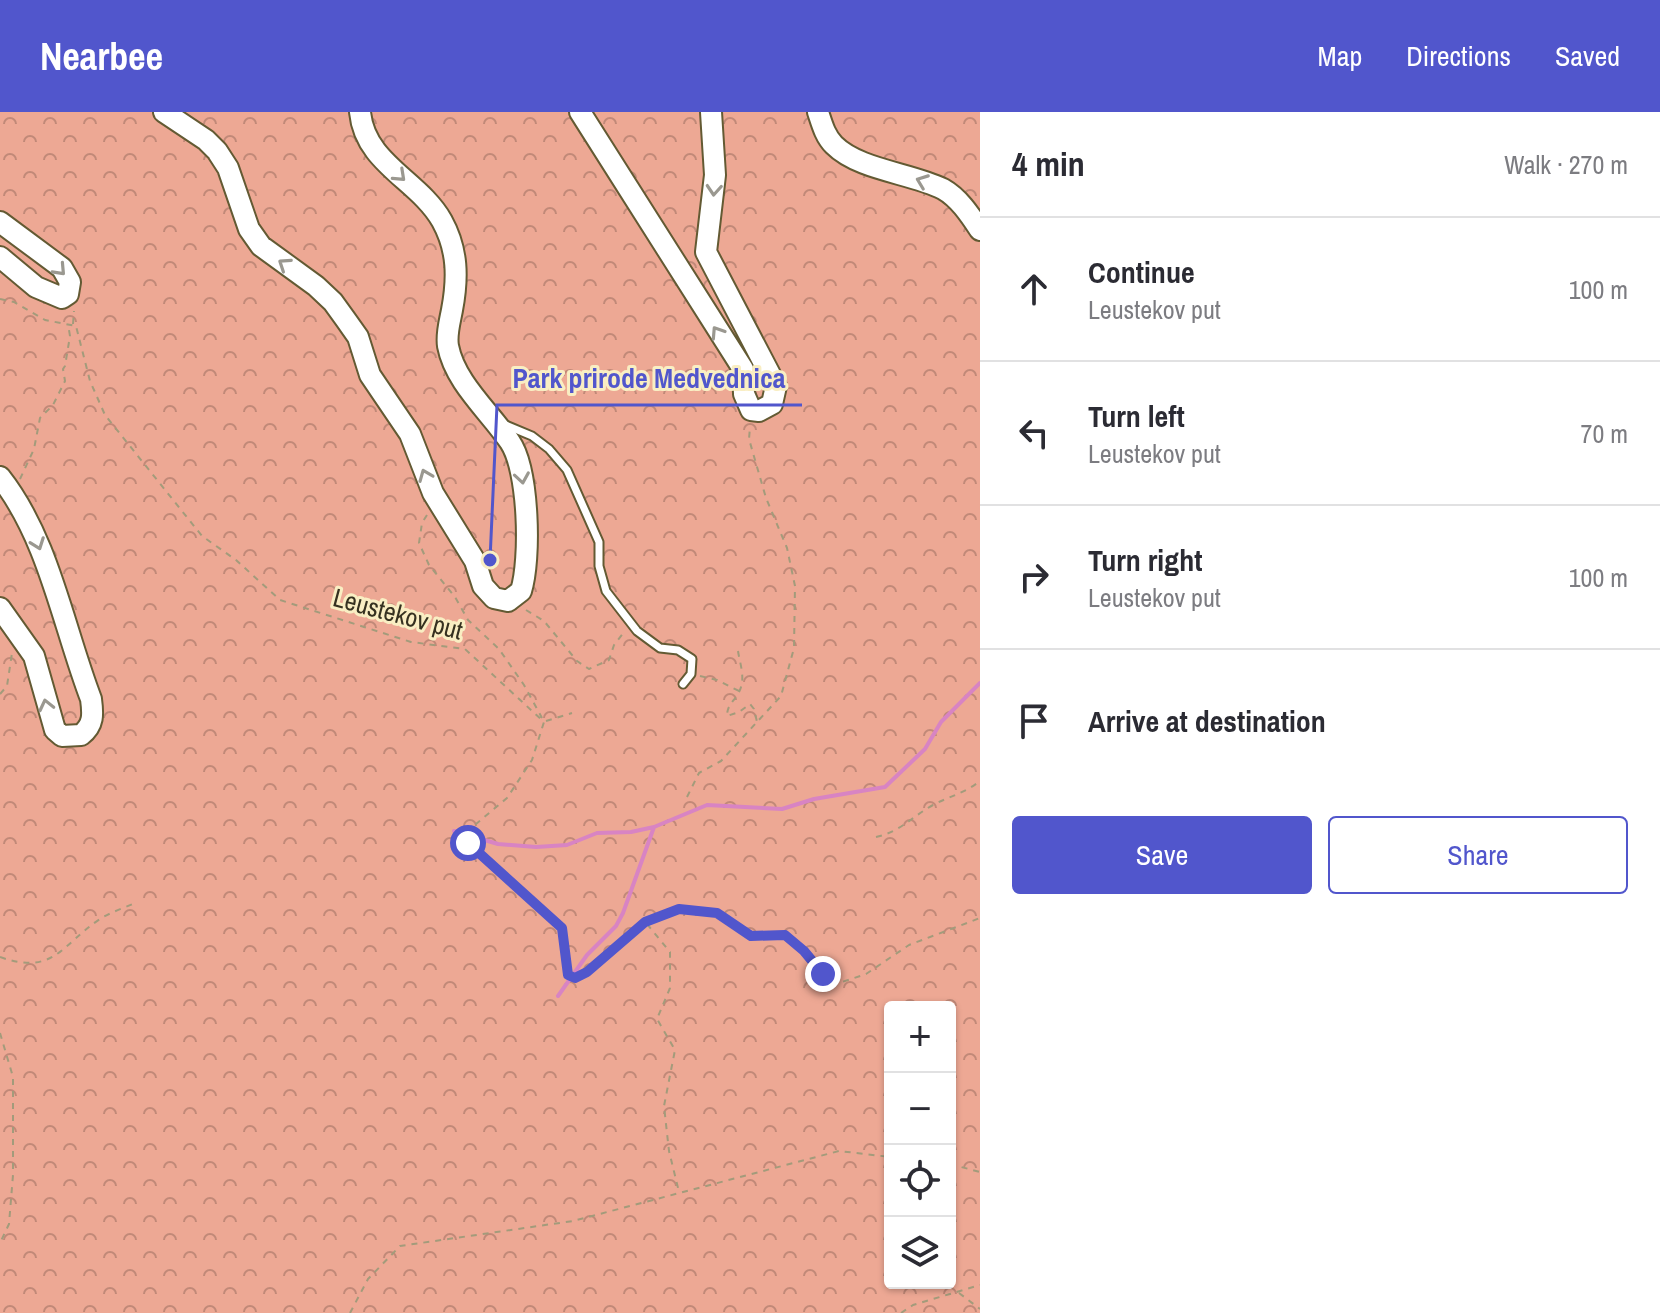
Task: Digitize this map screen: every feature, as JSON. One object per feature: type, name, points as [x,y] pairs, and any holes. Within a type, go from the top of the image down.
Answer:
[{"type":"main road","points":[[164,112],[217,151],[228,168],[249,229],[261,246],[316,286],[346,320],[358,337],[370,375],[410,434],[422,470],[475,561],[488,593],[503,601],[511,600],[521,591],[525,570],[524,483],[519,460],[512,445],[464,383],[448,346],[457,273],[450,239],[441,219],[424,198],[389,167],[369,142],[363,131],[360,112]]},
{"type":"main road","points":[[580,112],[743,369],[744,394],[751,410],[759,411],[772,404],[776,386],[706,252],[715,175],[711,112]]},
{"type":"main road","points":[[818,112],[824,131],[834,145],[869,164],[943,189],[955,197],[980,230]]},
{"type":"main road","points":[[0,222],[62,268],[70,282],[68,294],[62,298],[44,292],[0,257]]},
{"type":"main road","points":[[0,608],[34,656],[55,730],[62,736],[81,735],[94,715],[91,699],[36,538],[18,500],[4,482]]},
{"type":"lane","points":[[493,420],[532,436],[549,449],[567,470],[599,542],[599,566],[606,591],[644,638],[660,648],[678,650],[692,659],[691,674],[683,684]]},
{"type":"path","points":[[0,299],[14,302],[45,320],[68,323],[70,336],[63,369],[65,381],[53,405],[40,418],[34,449],[22,478],[4,482]]},
{"type":"path","name":"Leustekov put","points":[[68,323],[76,326],[90,381],[105,415],[202,536],[236,560],[280,600],[411,642],[465,649],[544,722]]},
{"type":"path","points":[[687,797],[699,773],[721,761],[781,696],[794,648],[795,586],[787,548],[766,498],[749,439],[751,410]]},
{"type":"path","points":[[440,505],[431,509],[422,523],[419,543],[429,565],[455,597],[468,620],[499,649],[544,722],[532,760],[507,798],[470,829],[468,843],[562,928],[568,975],[575,978],[587,972],[645,922],[679,909],[717,913],[751,936],[785,935],[804,951],[828,981],[836,984],[866,974],[909,945],[980,918]]},
{"type":"path","points":[[511,600],[544,621],[577,661],[589,669],[609,660],[614,645],[633,625]]},
{"type":"path","points":[[0,694],[7,686],[12,650]]},
{"type":"path","points":[[738,651],[743,678],[740,691],[727,708],[727,716],[750,704],[757,723]]},
{"type":"path","points":[[691,674],[717,680],[740,691]]},
{"type":"path","points":[[544,722],[572,713]]},
{"type":"path","points":[[876,837],[898,830],[932,806],[966,792],[980,781]]},
{"type":"path","points":[[0,957],[18,963],[46,962],[101,918],[135,903]]},
{"type":"path","points":[[645,922],[670,952],[670,988],[657,1019],[675,1050],[664,1106],[669,1151],[679,1193]]},
{"type":"path","points":[[0,1033],[13,1077],[13,1175],[9,1224],[0,1243]]},
{"type":"path","points":[[350,1313],[368,1279],[400,1246],[573,1221],[839,1151],[884,1156]]},
{"type":"path","points":[[956,1166],[980,1172]]},
{"type":"path","points":[[901,1313],[913,1305],[980,1285]]},
{"type":"path","points":[[958,1292],[980,1309]]},
{"type":"green space","points":[[0,112],[980,112],[980,1313],[0,1313]]},
{"type":"waterway","points":[[454,831],[498,844],[536,847],[567,845],[597,833],[631,832],[654,827],[707,805],[782,809],[814,799],[885,787],[925,749],[941,722],[980,683]]},
{"type":"waterway","points":[[558,996],[587,955],[616,926],[654,827]]},
{"type":"waterway","points":[[814,985],[838,969]]},
{"type":"place","name":"Park prirode Medvednica","points":[[490,560]]},
{"type":"route","points":[[468,843],[562,928],[568,975],[575,978],[587,972],[645,922],[679,909],[717,913],[751,936],[785,935],[804,951],[823,974]]}]
